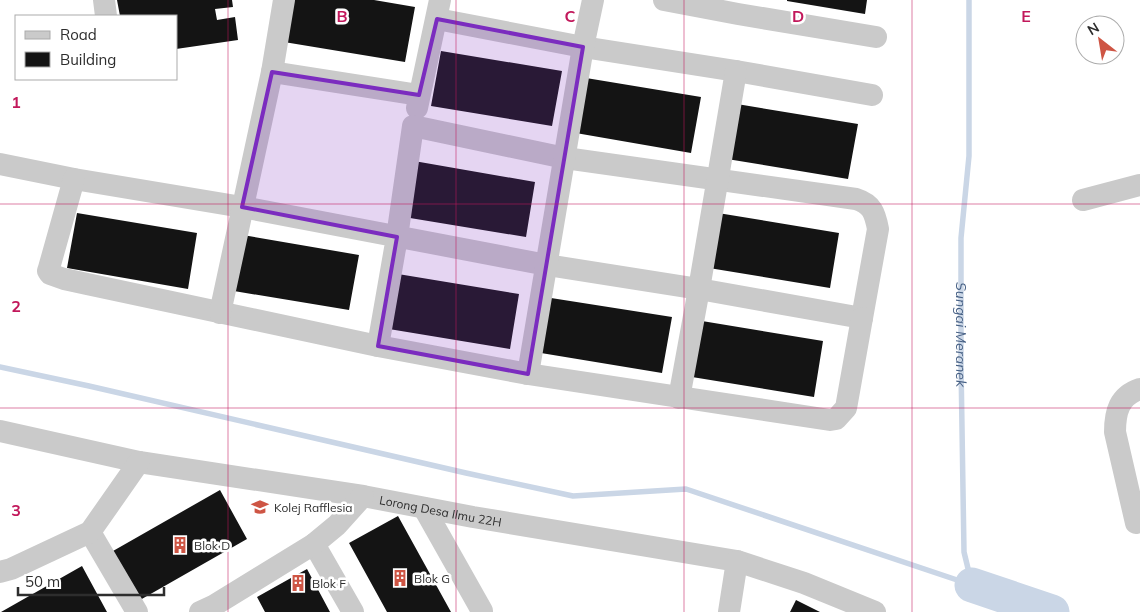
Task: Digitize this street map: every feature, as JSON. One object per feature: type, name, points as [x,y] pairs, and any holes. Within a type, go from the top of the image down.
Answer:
[{"type":"street","points":[[104,0],[106,15]]},
{"type":"street","points":[[220,313],[272,72],[284,0]]},
{"type":"street","points":[[528,374],[583,47],[593,0]]},
{"type":"street","points":[[664,0],[739,7],[876,37]]},
{"type":"street","points":[[378,346],[397,237],[413,126],[439,9],[583,47],[872,95]]},
{"type":"street","points":[[678,398],[699,289],[736,71]]},
{"type":"street","points":[[272,72],[420,95]]},
{"type":"street","points":[[74,179],[49,268],[49,273],[72,280],[378,346],[528,374],[830,420],[836,419],[846,408],[878,229],[874,214],[864,201],[565,158],[413,126]]},
{"type":"street","points":[[0,164],[74,179],[242,206],[547,265],[699,289],[862,318]]},
{"type":"street","points":[[1083,200],[1140,185]]},
{"type":"street","points":[[1136,523],[1115,432],[1115,419],[1118,408],[1123,400],[1132,392],[1140,389]]},
{"type":"street","name":"Lorong Desa Ilmu 22H","points":[[0,431],[139,462],[363,496],[737,561],[804,583],[875,612]]},
{"type":"street","points":[[0,572],[11,569],[90,532],[139,462]]},
{"type":"street","points":[[210,610],[314,544],[337,525],[363,496]]},
{"type":"street","points":[[424,508],[482,611]]},
{"type":"street","points":[[90,532],[137,612]]},
{"type":"street","points":[[314,544],[353,612]]},
{"type":"street","points":[[729,612],[737,561]]},
{"type":"highlighted area","points":[[437,19],[583,47],[528,374],[378,346],[397,237],[242,207],[272,72],[419,95]]},
{"type":"building","points":[[117,0],[232,0],[233,7],[215,9],[217,20],[235,17],[238,40],[178,49],[178,15],[120,15]]},
{"type":"building","points":[[292,0],[374,0],[415,7],[405,62],[284,42]]},
{"type":"building","points":[[787,0],[867,0],[865,14]]},
{"type":"building","points":[[441,51],[562,71],[552,126],[431,106]]},
{"type":"building","points":[[580,77],[701,97],[691,153],[570,132]]},
{"type":"building","points":[[737,104],[858,124],[848,179],[727,159]]},
{"type":"building","points":[[414,161],[535,182],[526,237],[404,217]]},
{"type":"building","points":[[77,213],[197,233],[188,289],[67,268]]},
{"type":"building","points":[[718,213],[839,233],[830,288],[709,268]]},
{"type":"building","points":[[237,234],[359,255],[349,310],[228,290]]},
{"type":"building","points":[[398,274],[519,294],[510,349],[389,329]]},
{"type":"building","points":[[551,298],[672,317],[662,373],[541,353]]},
{"type":"building","points":[[702,321],[823,341],[814,397],[692,377]]},
{"type":"building","name":"Blok D","points":[[220,490],[247,539],[140,600],[113,551]]},
{"type":"building","name":"Blok G","points":[[398,516],[451,612],[387,612],[349,543]]},
{"type":"building","points":[[82,566],[107,612],[1,612]]},
{"type":"building","name":"Blok F","points":[[307,569],[330,612],[265,612],[257,597]]},
{"type":"building","points":[[796,600],[820,612],[790,612]]},
{"type":"waterway","name":"Sungai Meranek","points":[[969,0],[969,156],[961,238],[961,365],[964,552],[972,585]]},
{"type":"waterway","points":[[0,367],[573,496],[686,489],[972,585]]},
{"type":"waterway","name":"Sungai Meranek","points":[[972,585],[1052,612]]},
{"type":"place","name":"Kolej Rafflesia","points":[[260,507]]},
{"type":"place","name":"Blok D","points":[[180,545]]},
{"type":"place","name":"Blok G","points":[[400,578]]},
{"type":"place","name":"Blok F","points":[[298,583]]}]
